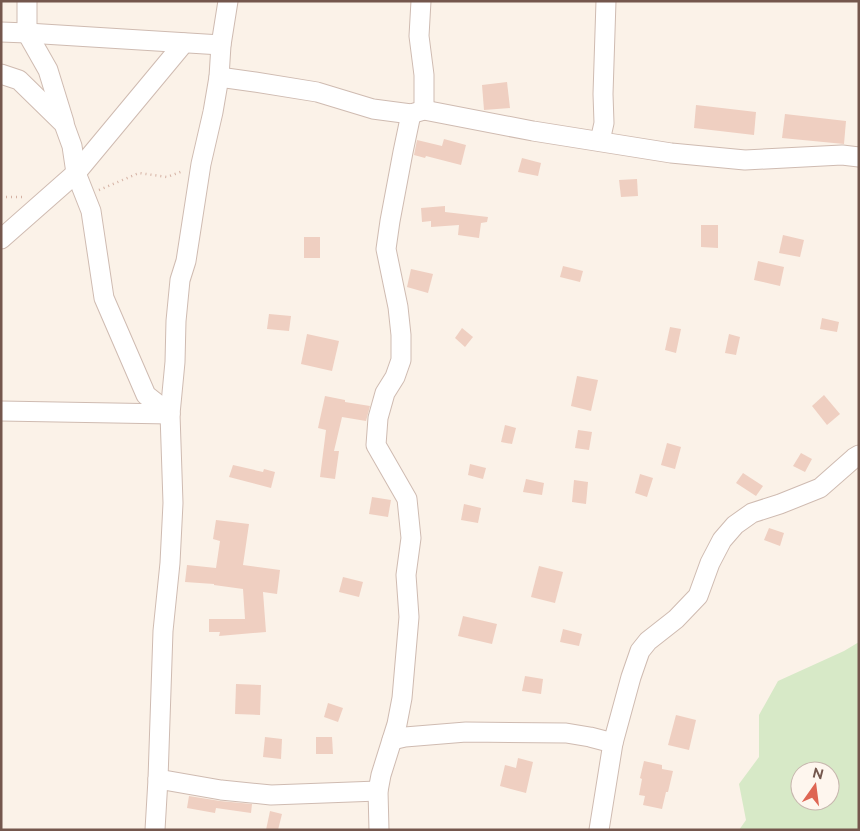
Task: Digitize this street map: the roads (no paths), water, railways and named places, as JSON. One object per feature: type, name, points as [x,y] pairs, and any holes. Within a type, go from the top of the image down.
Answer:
[{"type":"street","points":[[27,1],[27,32],[48,70],[72,146],[76,173],[91,211],[104,298],[146,395],[170,414]]},
{"type":"street","points":[[155,830],[163,631],[170,563],[173,503],[170,414],[175,362],[176,321],[180,280],[186,260],[201,164],[219,77],[221,45],[228,1]]},
{"type":"street","points":[[379,830],[378,791],[402,698],[408,617],[406,575],[410,538],[407,499],[376,445],[378,418],[385,393],[395,377],[401,360],[398,307],[386,249],[403,152],[418,112],[424,75],[419,36],[420,1]]},
{"type":"street","points":[[600,141],[604,123],[606,1]]},
{"type":"street","points":[[1,32],[27,32],[221,45]]},
{"type":"street","points":[[1,239],[76,173],[184,43]]},
{"type":"street","points":[[1,74],[19,80],[64,124]]},
{"type":"street","points":[[219,77],[317,92],[374,109],[418,112],[671,153],[745,160],[842,155],[859,157]]},
{"type":"street","points":[[1,411],[170,414]]},
{"type":"street","points":[[599,830],[613,743],[640,651],[648,641],[676,620],[698,596],[710,563],[722,540],[735,525],[752,513],[820,488],[859,455]]},
{"type":"street","points":[[392,740],[405,737],[466,732],[566,734],[590,737],[613,743]]},
{"type":"street","points":[[158,779],[221,790],[271,795],[378,791]]}]
